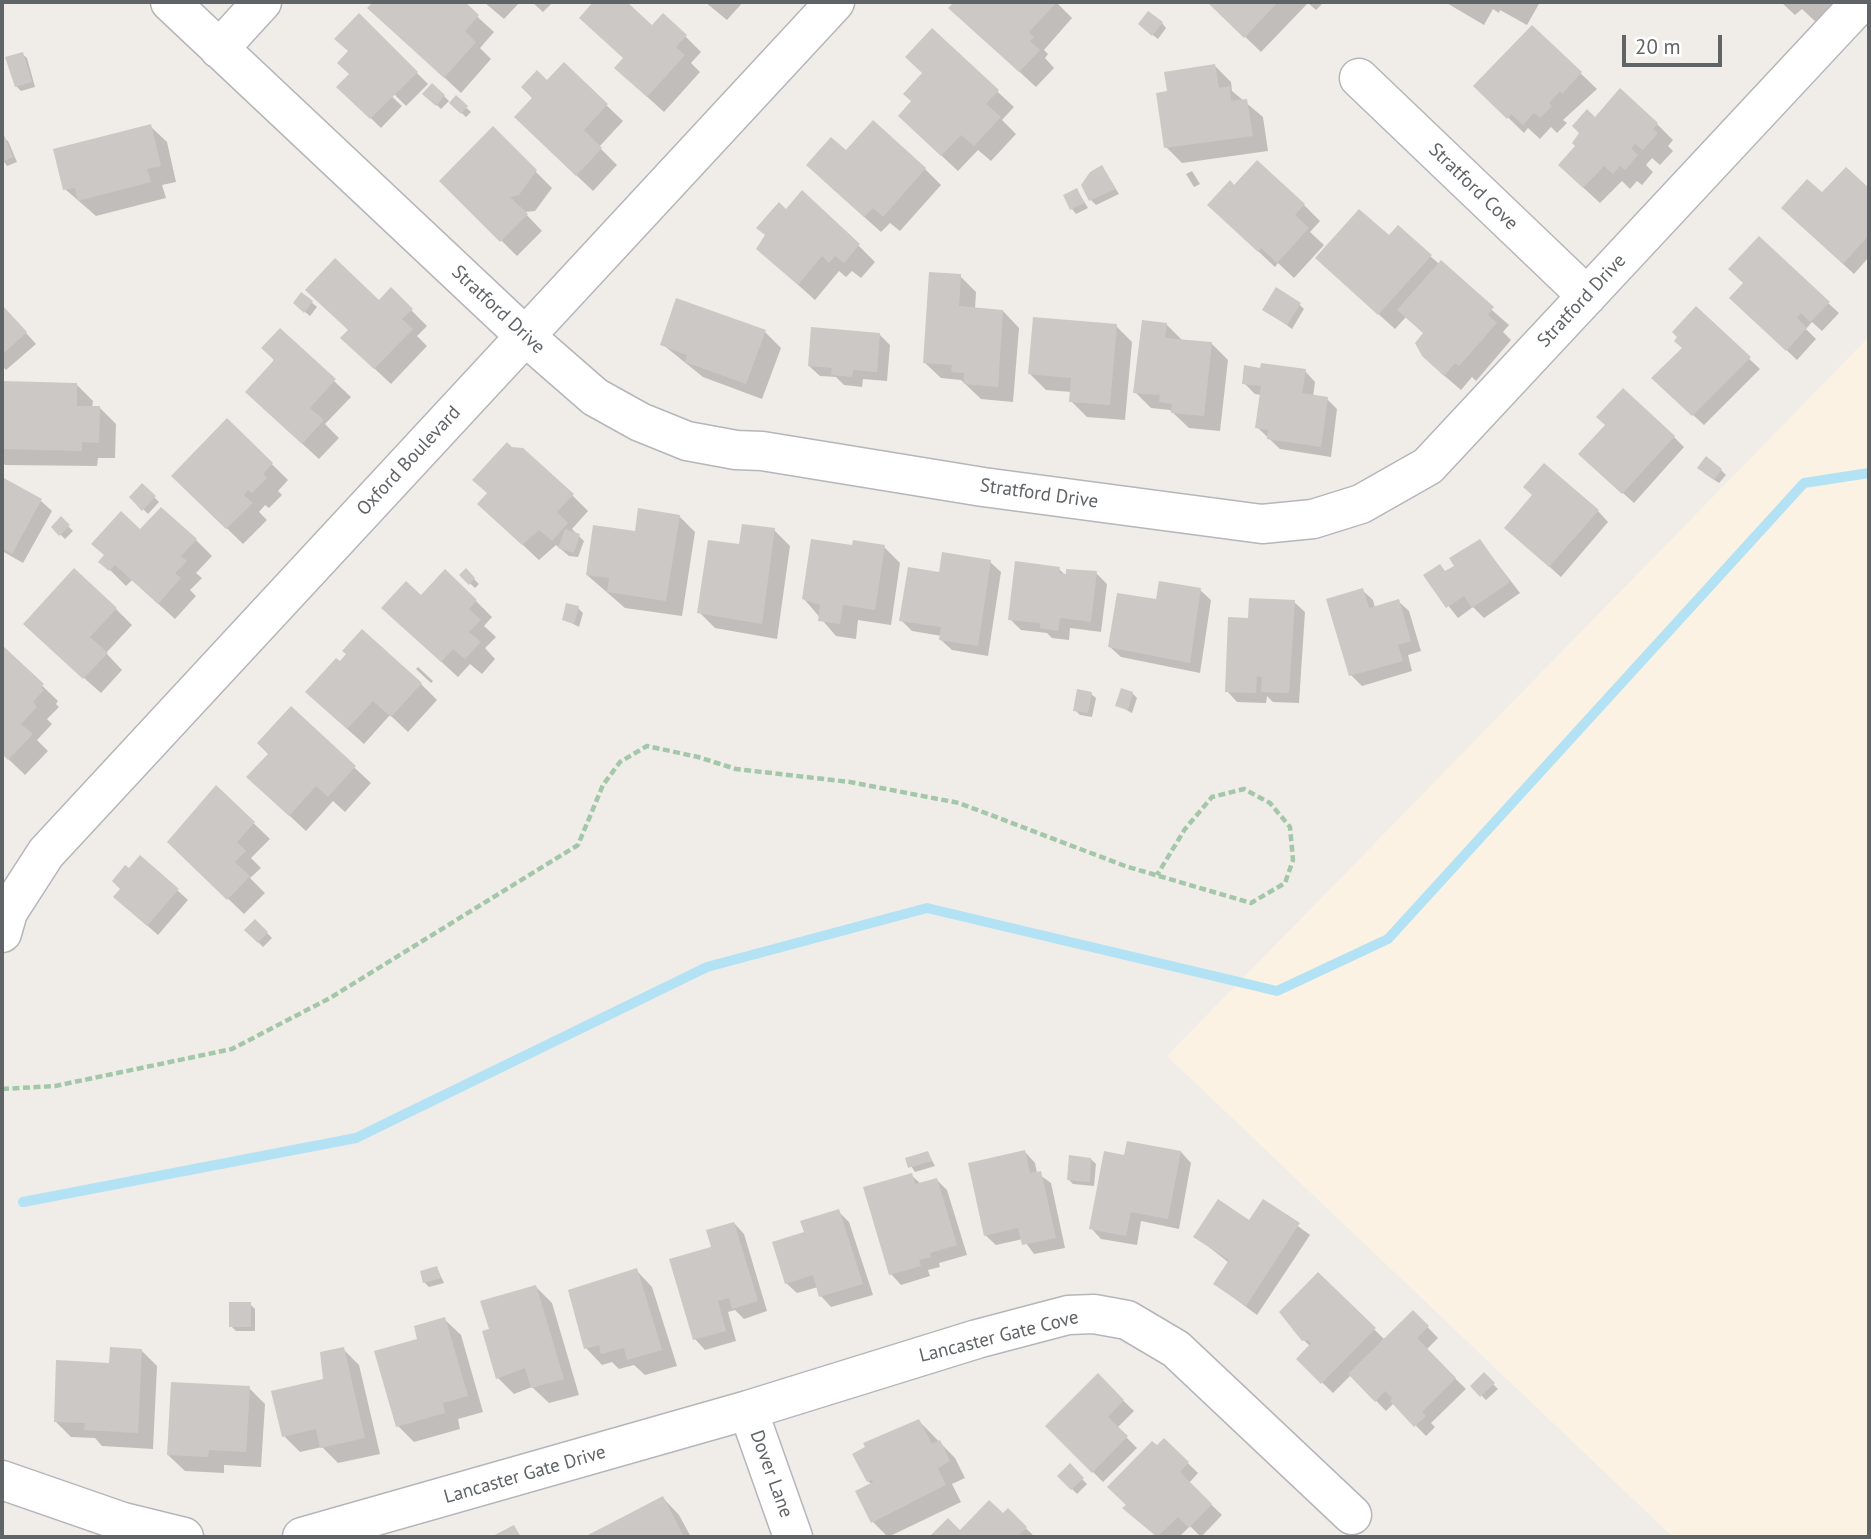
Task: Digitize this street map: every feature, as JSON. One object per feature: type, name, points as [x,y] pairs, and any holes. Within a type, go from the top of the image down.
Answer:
[{"type":"street","name":"Stratford Drive","points":[[170,2],[525,336],[595,397],[640,422],[687,441],[983,487],[1262,524],[1313,519],[1361,504],[1428,466],[1861,2]]},
{"type":"street","points":[[219,48],[262,2]]},
{"type":"street","name":"Oxford Boulevard","points":[[2,933],[8,912],[46,853],[835,2]]},
{"type":"street","name":"Stratford Cove","points":[[1359,78],[1587,296]]},
{"type":"street","name":"Lancaster Gate Cove","points":[[748,1410],[977,1339],[1068,1315],[1094,1314],[1127,1320],[1176,1349],[1352,1515]]},
{"type":"street","name":"Lancaster Gate Drive","points":[[302,1537],[748,1410]]},
{"type":"street","name":"Dover Lane","points":[[748,1410],[793,1537]]},
{"type":"street","points":[[2,1480],[123,1522],[184,1537]]},
{"type":"path","points":[[2,1089],[55,1086],[232,1048],[330,999],[578,845],[603,785],[621,762],[647,746],[698,757],[736,769],[849,782],[959,803],[1157,875],[1251,903],[1285,883],[1293,860],[1290,827],[1269,803],[1244,789],[1212,797],[1185,829],[1157,875]]},
{"type":"shaded area","points":[[1869,337],[1869,1537],[1673,1537],[1167,1056]]},
{"type":"building","points":[[373,2],[465,2],[479,15],[465,31],[476,42],[444,78],[367,8]]},
{"type":"building","points":[[593,2],[627,2],[652,25],[663,13],[687,35],[676,47],[685,55],[647,97],[614,68],[623,58],[579,18]]},
{"type":"building","points":[[954,2],[1057,2],[1029,32],[1034,37],[1030,41],[1040,50],[1019,72],[948,8]]},
{"type":"building","points":[[1278,2],[1244,38],[1209,4]]},
{"type":"building","points":[[1148,11],[1163,22],[1152,36],[1138,24]]},
{"type":"building","points":[[359,13],[418,72],[370,119],[336,87],[349,74],[337,63],[348,51],[334,39]]},
{"type":"building","points":[[1532,25],[1582,72],[1562,94],[1560,91],[1549,103],[1552,106],[1540,118],[1534,113],[1523,125],[1511,114],[1507,119],[1473,86]]},
{"type":"building","points":[[932,28],[999,90],[986,104],[1001,117],[974,146],[961,135],[941,156],[898,116],[911,101],[903,94],[922,73],[905,57]]},
{"type":"building","points":[[23,52],[32,82],[15,87],[5,57]]},
{"type":"building","points":[[564,62],[608,104],[584,130],[602,148],[576,176],[514,117],[532,98],[521,87],[537,70],[547,80]]},
{"type":"building","points":[[1215,64],[1219,88],[1230,86],[1231,101],[1247,99],[1253,136],[1164,148],[1156,93],[1167,91],[1164,72]]},
{"type":"building","points":[[432,83],[445,95],[436,106],[422,94]]},
{"type":"building","points":[[1620,88],[1658,123],[1653,129],[1658,133],[1643,150],[1635,144],[1631,148],[1638,155],[1625,170],[1620,166],[1613,174],[1604,166],[1583,188],[1558,165],[1575,146],[1572,143],[1579,133],[1572,126],[1587,109],[1595,117]]},
{"type":"building","points":[[456,95],[468,106],[461,114],[449,103]]},
{"type":"building","points":[[873,120],[926,168],[883,217],[873,208],[864,217],[806,165],[831,137],[846,150]]},
{"type":"building","points":[[151,124],[161,166],[147,169],[151,182],[78,201],[75,188],[63,190],[53,149]]},
{"type":"building","points":[[493,126],[537,170],[519,195],[510,197],[528,214],[500,242],[439,181]]},
{"type":"building","points":[[2,130],[13,157],[2,162]]},
{"type":"building","points":[[1257,160],[1305,204],[1295,215],[1309,228],[1277,263],[1261,248],[1258,252],[1207,205],[1230,180],[1234,185]]},
{"type":"building","points":[[1102,165],[1116,189],[1089,201],[1081,185],[1090,172]]},
{"type":"building","points":[[1846,167],[1869,188],[1869,235],[1843,264],[1781,208],[1807,179],[1822,192]]},
{"type":"building","points":[[1077,188],[1084,203],[1070,210],[1063,195]]},
{"type":"building","points":[[802,190],[860,244],[844,263],[835,256],[829,263],[822,256],[798,285],[756,249],[765,235],[756,228],[779,202],[786,209]]},
{"type":"building","points":[[1359,209],[1389,235],[1398,225],[1432,255],[1378,315],[1315,258]]},
{"type":"building","points":[[1759,236],[1830,302],[1810,322],[1801,313],[1797,318],[1807,328],[1786,351],[1729,298],[1743,283],[1728,269]]},
{"type":"building","points":[[335,258],[379,300],[391,287],[413,309],[402,319],[413,329],[374,369],[340,338],[348,330],[305,290]]},
{"type":"building","points":[[1441,260],[1494,307],[1488,315],[1497,323],[1459,366],[1455,363],[1444,376],[1422,356],[1415,343],[1423,333],[1397,310]]},
{"type":"building","points":[[929,272],[961,274],[959,306],[1003,310],[998,387],[964,384],[964,373],[951,372],[952,365],[923,363]]},
{"type":"building","points":[[1276,287],[1301,303],[1287,325],[1262,310]]},
{"type":"building","points":[[301,292],[313,301],[304,313],[293,303]]},
{"type":"building","points":[[676,298],[766,330],[746,384],[685,362],[687,355],[660,345]]},
{"type":"building","points":[[2,305],[27,332],[2,355]]},
{"type":"building","points":[[1696,306],[1751,357],[1692,416],[1651,378],[1682,348],[1674,341],[1677,337],[1672,332]]},
{"type":"building","points":[[1033,317],[1117,324],[1110,405],[1069,402],[1071,378],[1028,374]]},
{"type":"building","points":[[1142,320],[1167,323],[1165,338],[1212,342],[1204,416],[1171,413],[1172,404],[1159,402],[1160,395],[1133,393]]},
{"type":"building","points":[[811,327],[880,333],[877,372],[853,370],[852,377],[831,375],[832,368],[808,366]]},
{"type":"building","points":[[280,328],[336,379],[310,408],[324,420],[302,444],[245,392],[274,360],[261,348]]},
{"type":"building","points":[[1261,363],[1306,369],[1302,393],[1328,397],[1321,447],[1267,439],[1268,430],[1255,428],[1261,386],[1242,384],[1244,365],[1260,368]]},
{"type":"building","points":[[2,381],[77,383],[77,406],[100,406],[99,443],[82,442],[82,451],[2,449]]},
{"type":"building","points":[[1623,388],[1675,436],[1622,494],[1578,454],[1605,425],[1596,417]]},
{"type":"building","points":[[227,418],[273,463],[263,474],[267,478],[252,493],[248,490],[244,495],[253,503],[226,529],[171,476]]},
{"type":"building","points":[[507,442],[512,447],[523,448],[574,494],[557,512],[568,523],[552,541],[539,530],[522,545],[477,504],[487,493],[472,480]]},
{"type":"building","points":[[1706,456],[1722,469],[1714,480],[1697,468]]},
{"type":"building","points":[[1544,463],[1599,510],[1549,567],[1504,528],[1532,495],[1523,487]]},
{"type":"building","points":[[2,477],[42,499],[12,554],[2,548]]},
{"type":"building","points":[[142,483],[156,496],[142,511],[129,497]]},
{"type":"building","points":[[161,507],[197,539],[181,556],[187,561],[175,573],[181,578],[158,604],[115,565],[109,571],[98,562],[104,555],[91,544],[121,511],[140,529]]},
{"type":"building","points":[[638,508],[680,515],[666,601],[607,592],[609,578],[586,575],[593,525],[635,531]]},
{"type":"building","points":[[61,516],[70,525],[59,536],[51,527]]},
{"type":"building","points":[[742,524],[775,528],[762,624],[697,613],[708,540],[739,544]]},
{"type":"building","points":[[565,529],[580,534],[574,553],[558,548]]},
{"type":"building","points":[[811,539],[852,545],[853,540],[885,545],[875,610],[843,605],[840,624],[818,621],[820,605],[802,599]]},
{"type":"building","points":[[1480,539],[1510,582],[1472,608],[1464,596],[1446,608],[1423,575],[1440,564],[1445,571],[1454,566],[1449,558]]},
{"type":"building","points":[[942,552],[991,560],[978,646],[939,640],[941,627],[899,621],[908,567],[939,572]]},
{"type":"building","points":[[1015,561],[1060,567],[1059,573],[1066,574],[1066,569],[1097,571],[1091,622],[1060,618],[1058,631],[1040,628],[1040,623],[1008,620]]},
{"type":"building","points":[[74,568],[117,608],[90,637],[108,653],[83,679],[23,624]]},
{"type":"building","points":[[466,568],[475,578],[469,585],[459,575]]},
{"type":"building","points":[[445,569],[477,600],[469,609],[481,620],[469,632],[481,642],[465,659],[453,649],[441,662],[381,608],[406,581],[421,595]]},
{"type":"building","points":[[1159,581],[1201,588],[1190,663],[1108,647],[1117,593],[1156,599]]},
{"type":"building","points":[[1363,588],[1369,608],[1399,599],[1411,641],[1398,645],[1403,661],[1349,676],[1326,599]]},
{"type":"building","points":[[1249,598],[1295,600],[1289,693],[1261,692],[1262,677],[1257,676],[1256,693],[1225,692],[1228,617],[1248,618]]},
{"type":"building","points":[[566,603],[579,606],[574,624],[562,620]]},
{"type":"building","points":[[362,629],[422,683],[391,717],[373,701],[347,729],[305,692],[336,658],[340,661],[346,654],[342,651]]},
{"type":"building","points":[[2,645],[44,684],[41,687],[44,690],[33,702],[37,707],[21,724],[33,734],[8,760],[2,754]]},
{"type":"building","points":[[1121,688],[1133,692],[1128,710],[1115,706]]},
{"type":"building","points":[[1077,689],[1092,692],[1088,713],[1073,711]]},
{"type":"building","points":[[291,706],[356,766],[328,797],[316,786],[289,816],[246,777],[268,754],[257,743]]},
{"type":"building","points":[[216,785],[255,822],[237,842],[246,851],[235,862],[250,876],[227,900],[167,842]]},
{"type":"building","points":[[140,855],[179,889],[147,926],[113,897],[120,889],[112,881],[125,865],[129,868]]},
{"type":"building","points":[[255,919],[268,932],[258,943],[244,930]]},
{"type":"building","points":[[1127,1141],[1181,1151],[1168,1219],[1131,1212],[1126,1236],[1089,1229],[1104,1151],[1124,1155]]},
{"type":"building","points":[[1025,1150],[1030,1173],[1041,1171],[1056,1238],[1022,1245],[1018,1228],[984,1236],[968,1163]]},
{"type":"building","points":[[928,1151],[932,1161],[908,1168],[905,1158]]},
{"type":"building","points":[[1069,1155],[1091,1158],[1090,1182],[1067,1180]]},
{"type":"building","points":[[912,1173],[915,1184],[937,1178],[957,1245],[930,1253],[931,1257],[919,1260],[921,1266],[889,1275],[863,1187]]},
{"type":"building","points":[[1218,1199],[1249,1220],[1263,1199],[1300,1223],[1246,1306],[1213,1284],[1229,1260],[1193,1237]]},
{"type":"building","points":[[839,1209],[863,1284],[819,1297],[813,1275],[785,1284],[772,1242],[804,1232],[800,1221]]},
{"type":"building","points":[[734,1222],[758,1301],[732,1309],[729,1298],[718,1301],[726,1331],[693,1340],[669,1259],[711,1247],[706,1230]]},
{"type":"building","points":[[437,1266],[441,1278],[423,1283],[420,1271]]},
{"type":"building","points":[[637,1268],[662,1350],[627,1360],[624,1348],[601,1354],[599,1345],[584,1349],[568,1290]]},
{"type":"building","points":[[1318,1272],[1376,1328],[1321,1384],[1296,1359],[1311,1343],[1308,1340],[1302,1341],[1279,1312]]},
{"type":"building","points":[[536,1285],[564,1379],[531,1388],[525,1368],[496,1379],[482,1331],[489,1329],[480,1301]]},
{"type":"building","points":[[229,1302],[251,1302],[251,1327],[229,1327]]},
{"type":"building","points":[[1413,1310],[1429,1326],[1417,1338],[1456,1378],[1422,1412],[1426,1416],[1414,1427],[1390,1401],[1392,1398],[1385,1391],[1375,1402],[1348,1374]]},
{"type":"building","points":[[445,1317],[468,1396],[443,1403],[445,1413],[396,1427],[374,1351],[417,1339],[414,1326]]},
{"type":"building","points":[[110,1347],[142,1349],[138,1433],[84,1430],[85,1423],[54,1422],[56,1360],[109,1363]]},
{"type":"building","points":[[344,1347],[365,1438],[320,1448],[316,1429],[282,1437],[271,1391],[323,1379],[320,1352]]},
{"type":"building","points":[[1484,1372],[1495,1383],[1480,1397],[1470,1386]]},
{"type":"building","points":[[1098,1373],[1124,1400],[1108,1417],[1128,1436],[1092,1473],[1045,1426]]},
{"type":"building","points":[[171,1382],[250,1386],[246,1452],[209,1450],[208,1457],[167,1455]]},
{"type":"building","points":[[919,1419],[932,1444],[940,1440],[950,1461],[938,1468],[946,1485],[871,1523],[855,1491],[873,1482],[867,1482],[852,1454],[865,1447],[863,1443]]},
{"type":"building","points":[[1164,1438],[1189,1462],[1180,1472],[1212,1504],[1189,1528],[1178,1517],[1157,1537],[1122,1508],[1126,1505],[1107,1487],[1152,1441],[1157,1445]]},
{"type":"building","points":[[1070,1463],[1084,1478],[1071,1490],[1057,1476]]},
{"type":"building","points":[[663,1496],[684,1537],[584,1537],[617,1520]]},
{"type":"building","points":[[989,1500],[1003,1513],[1008,1508],[1027,1527],[1017,1537],[929,1537],[948,1518],[960,1530]]},
{"type":"building","points":[[514,1525],[521,1537],[491,1537],[510,1527]]},
{"type":"waterway","points":[[23,1202],[356,1138],[707,967],[927,908],[1277,991],[1388,939],[1804,483],[1869,473]]}]
